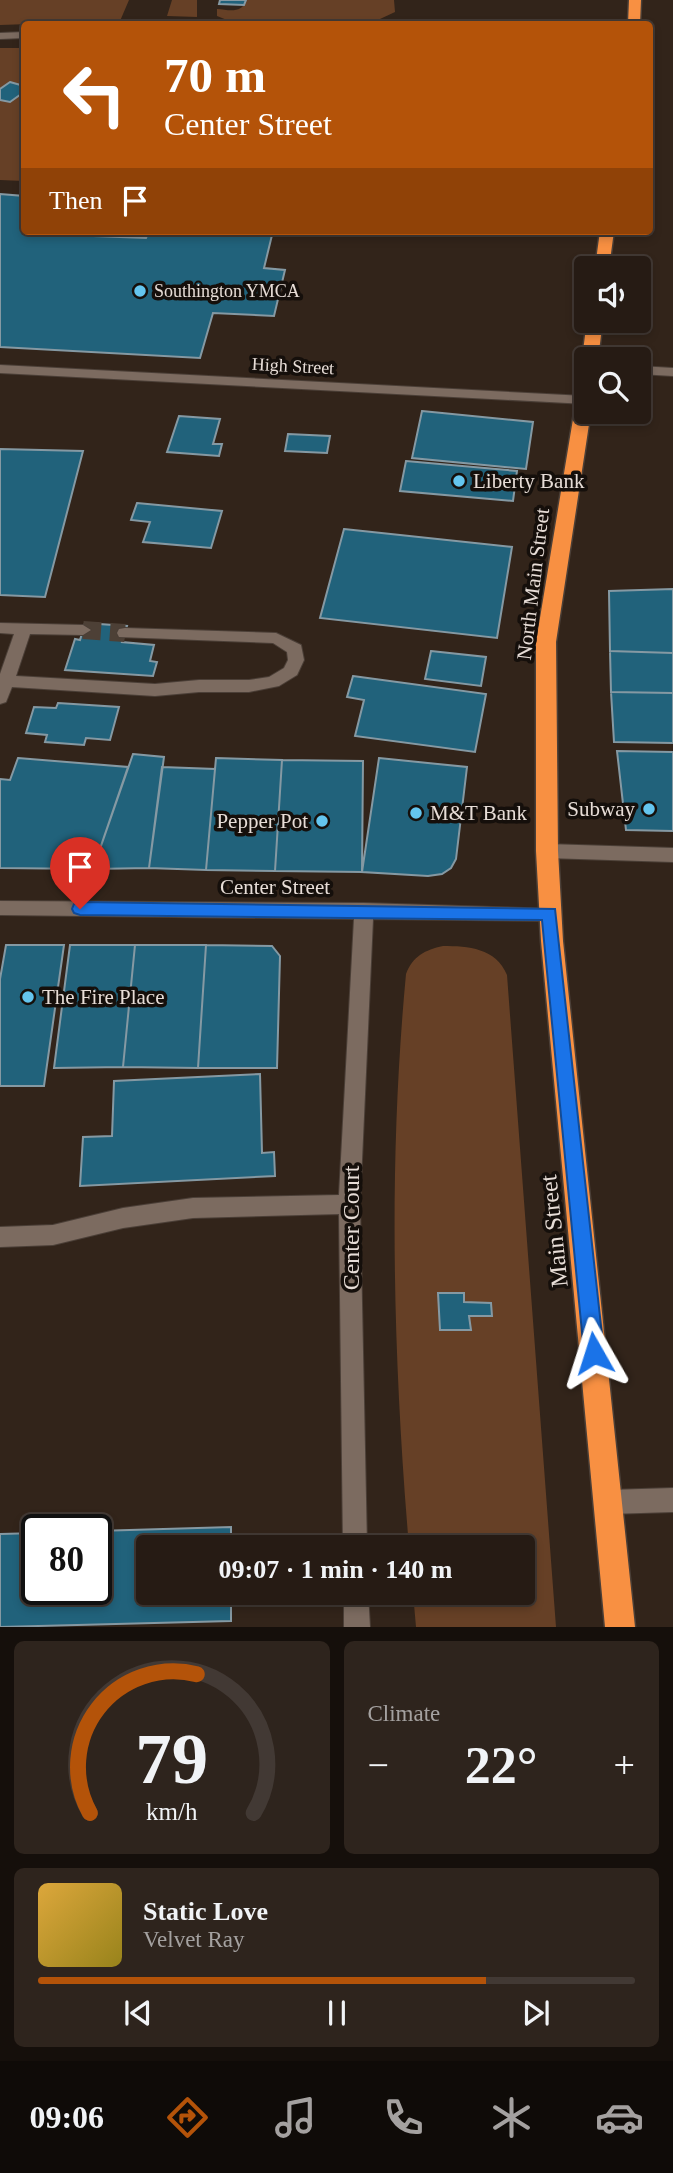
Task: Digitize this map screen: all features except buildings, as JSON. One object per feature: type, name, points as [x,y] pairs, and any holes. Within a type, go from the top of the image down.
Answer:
[{"type":"highway","points":[[634,21],[635,0]]},
{"type":"highway","points":[[604,256],[606,235]]},
{"type":"highway","name":"North Main Street","points":[[549,914],[546,642],[581,424]]},
{"type":"highway","name":"Main Street","points":[[549,914],[610,1502],[620,1627]]},
{"type":"street","points":[[0,36],[21,35]]},
{"type":"street","name":"High Street","points":[[0,369],[574,393]]},
{"type":"street","points":[[651,371],[673,372]]},
{"type":"street","points":[[0,628],[83,630]]},
{"type":"street","points":[[0,698],[24,628]]},
{"type":"street","points":[[8,681],[155,690],[199,686],[248,686],[273,682],[291,671],[296,660],[295,649],[276,638],[125,633]]},
{"type":"street","points":[[547,851],[673,855]]},
{"type":"street","name":"Center Street","points":[[0,908],[549,914]]},
{"type":"street","name":"Center Court","points":[[355,1535],[349,1204],[364,910]]},
{"type":"street","points":[[0,1237],[53,1235],[123,1218],[194,1208],[349,1204]]},
{"type":"street","points":[[610,1502],[673,1500]]},
{"type":"street","points":[[356,1605],[357,1627]]},
{"type":"shaded area","points":[[0,0],[129,0],[120,21],[21,21],[21,24],[0,25]]},
{"type":"shaded area","points":[[172,0],[197,0],[197,17],[167,16]]},
{"type":"shaded area","points":[[246,0],[394,0],[395,12],[380,19],[227,20],[217,16],[217,9],[238,9]]},
{"type":"shaded area","points":[[0,48],[21,48],[21,181],[0,180]]},
{"type":"shaded area","points":[[443,946],[480,950],[496,959],[507,975],[556,1627],[416,1627],[414,1605],[535,1605],[535,1535],[408,1535],[396,1332],[397,1117],[406,974],[420,955]]},
{"type":"tunnel","points":[[83,630],[125,633]]},
{"type":"place","name":"Southington YMCA","points":[[140,291]]},
{"type":"place","name":"Liberty Bank","points":[[459,481]]},
{"type":"place","name":"Subway","points":[[649,809]]},
{"type":"place","name":"M&T Bank","points":[[416,813]]},
{"type":"place","name":"Pepper Pot","points":[[322,821]]},
{"type":"place","name":"The Fire Place","points":[[28,997]]},
{"type":"route","points":[[80,909],[549,914],[594,1353]]}]
